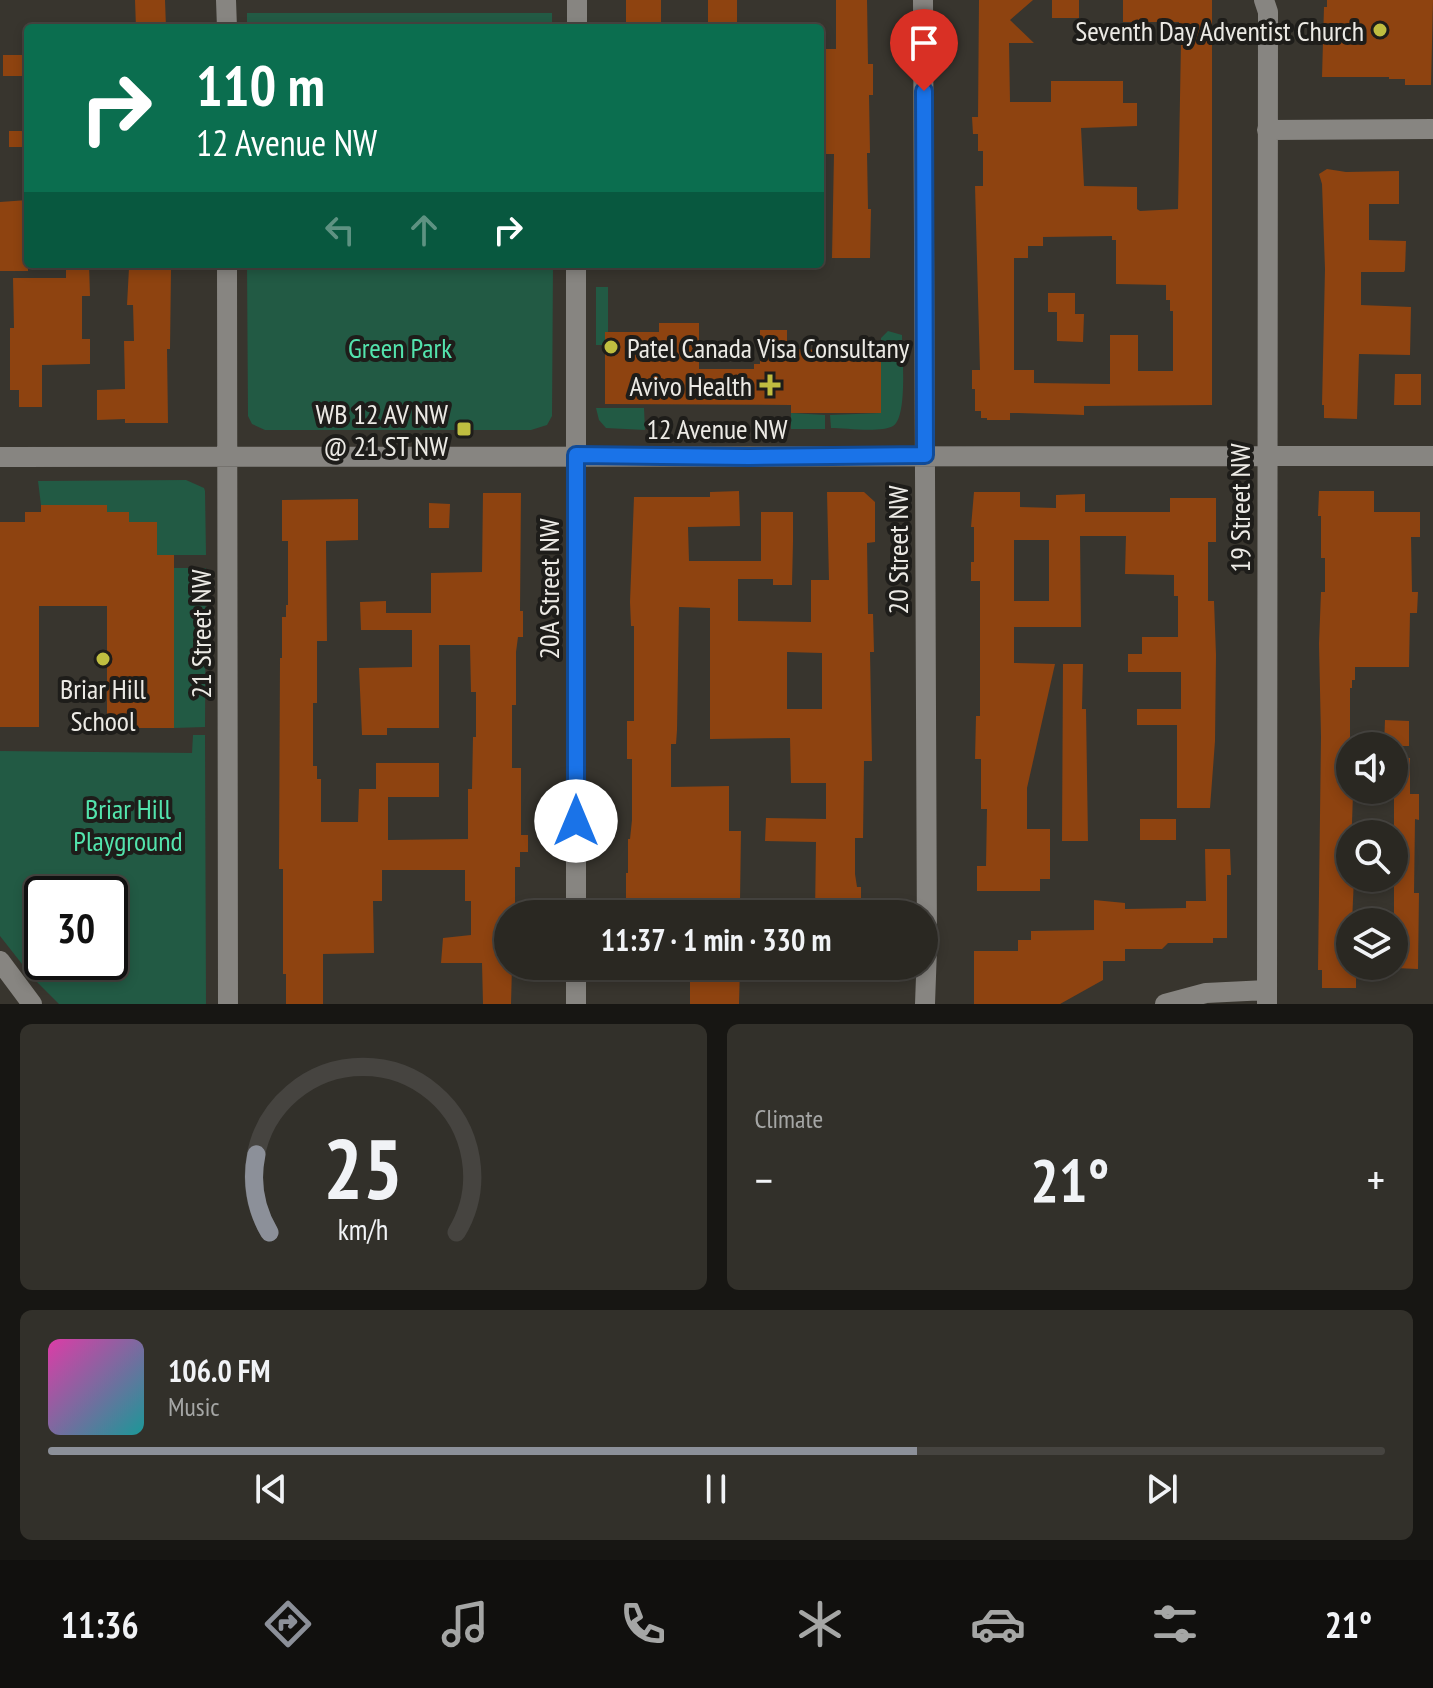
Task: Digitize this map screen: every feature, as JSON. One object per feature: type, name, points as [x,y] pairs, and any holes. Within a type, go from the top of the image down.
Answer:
[{"type":"street","points":[[226,0],[227,24]]},
{"type":"street","points":[[577,0],[577,24]]},
{"type":"street","name":"20 Street NW","points":[[923,0],[925,1004]]},
{"type":"street","name":"19 Street NW","points":[[1267,997],[1269,4]]},
{"type":"street","points":[[1267,130],[1433,129]]},
{"type":"street","name":"21 Street NW","points":[[227,268],[228,1004]]},
{"type":"street","name":"20A Street NW","points":[[576,268],[576,900]]},
{"type":"street","name":"12 Avenue NW","points":[[0,457],[1433,456]]},
{"type":"street","points":[[0,961],[32,1004]]},
{"type":"street","points":[[576,980],[576,1004]]},
{"type":"street","points":[[1165,1004],[1206,993],[1267,997]]},
{"type":"green space","points":[[247,13],[552,13],[552,24],[247,24]]},
{"type":"green space","name":"Green Park","points":[[247,268],[553,268],[552,416],[547,425],[531,430],[265,430],[252,424],[248,416]]},
{"type":"green space","points":[[596,287],[608,287],[605,345],[596,345]]},
{"type":"green space","points":[[888,331],[902,335],[902,398],[898,420],[893,426],[880,429],[831,428],[830,415],[881,413],[881,338]]},
{"type":"green space","points":[[596,408],[644,408],[645,430],[606,428],[599,420]]},
{"type":"green space","points":[[791,413],[825,415],[825,429],[791,429]]},
{"type":"green space","points":[[186,480],[205,491],[206,555],[157,555],[157,522],[129,522],[129,512],[107,512],[106,505],[41,505],[38,481]]},
{"type":"green space","points":[[174,568],[206,568],[205,727],[174,728]]},
{"type":"green space","name":"Briar Hill Playground","points":[[193,735],[205,735],[206,1004],[59,1004],[35,980],[128,980],[128,876],[24,876],[24,967],[0,936],[0,751],[192,753]]},
{"type":"building","points":[[135,0],[165,0],[166,24],[136,24]]},
{"type":"building","points":[[626,0],[661,0],[661,24],[626,24]]},
{"type":"building","points":[[708,0],[737,0],[737,24],[708,24]]},
{"type":"building","points":[[836,0],[867,0],[868,64],[873,64],[873,95],[869,95],[870,153],[867,153],[870,258],[832,258],[834,154],[824,154],[824,49],[836,49]]},
{"type":"building","points":[[979,0],[1033,0],[1010,20],[1034,43],[1009,43],[1010,102],[1051,102],[1051,81],[1123,81],[1123,103],[1137,103],[1137,126],[1081,128],[1084,186],[1137,187],[1137,209],[1140,211],[1178,209],[1179,22],[1123,22],[1123,0],[1212,0],[1212,405],[1084,406],[1084,415],[1010,413],[1010,420],[987,420],[981,418],[981,411],[975,411],[972,370],[980,370],[975,186],[983,186],[983,151],[978,151],[978,134],[973,134],[972,117],[978,117]],"holes":[[[1112,236],[1112,240],[1116,240],[1116,284],[1166,285],[1166,300],[1170,300],[1170,311],[1173,311],[1173,371],[1138,371],[1138,335],[1110,335],[1110,384],[1034,383],[1034,370],[1014,370],[1014,258],[1028,258],[1028,246],[1043,246],[1043,237]]]},
{"type":"building","points":[[1052,0],[1079,0],[1079,18],[1052,18]]},
{"type":"building","name":"Seventh Day Adventist Church","points":[[1327,0],[1433,0],[1431,85],[1405,85],[1405,79],[1389,77],[1322,77],[1324,7],[1327,7]]},
{"type":"building","points":[[3,55],[24,55],[24,76],[3,76]]},
{"type":"building","points":[[9,131],[24,131],[24,147],[9,147]]},
{"type":"building","points":[[1327,169],[1346,172],[1399,171],[1399,204],[1369,204],[1369,240],[1406,241],[1405,270],[1361,272],[1361,305],[1411,307],[1410,355],[1359,354],[1357,419],[1324,418],[1322,405],[1325,269],[1319,174]]},
{"type":"building","points":[[24,200],[24,268],[28,271],[0,271],[0,202]]},
{"type":"building","points":[[66,268],[89,268],[90,296],[82,296],[82,339],[90,339],[90,364],[42,365],[42,407],[19,407],[19,390],[10,390],[13,278],[66,278]]},
{"type":"building","points":[[129,268],[171,270],[170,349],[167,349],[168,423],[97,420],[97,390],[125,389],[124,341],[134,341],[133,305],[127,305]]},
{"type":"building","points":[[1048,293],[1075,293],[1075,314],[1084,314],[1083,342],[1057,341],[1057,312],[1048,312]]},
{"type":"building","points":[[659,323],[699,323],[699,369],[754,369],[754,364],[760,364],[760,330],[787,330],[787,349],[881,351],[881,413],[791,413],[791,405],[605,404],[605,332],[659,332]]},
{"type":"building","points":[[1395,374],[1421,374],[1421,405],[1394,405]]},
{"type":"building","points":[[739,491],[740,526],[688,527],[689,561],[761,561],[761,512],[793,512],[792,585],[773,585],[773,579],[738,579],[738,621],[811,622],[811,580],[829,580],[827,492],[864,492],[875,502],[875,542],[867,543],[868,614],[873,614],[874,652],[870,652],[872,761],[864,761],[863,838],[855,838],[855,874],[857,887],[861,887],[861,900],[815,900],[816,842],[765,841],[766,818],[826,819],[826,783],[791,783],[790,738],[710,739],[710,608],[679,607],[677,730],[676,744],[671,744],[671,787],[729,786],[729,831],[741,831],[740,900],[626,900],[628,839],[632,820],[632,759],[627,759],[627,721],[634,721],[634,626],[631,626],[630,602],[634,497],[710,497],[710,492]],"holes":[[[787,652],[822,653],[822,709],[787,709]]]},
{"type":"building","points":[[1319,491],[1374,491],[1374,512],[1420,512],[1420,537],[1411,537],[1412,592],[1418,592],[1417,613],[1410,613],[1409,667],[1355,667],[1355,680],[1352,680],[1350,688],[1350,732],[1336,732],[1336,804],[1353,804],[1352,820],[1336,820],[1336,892],[1353,892],[1353,908],[1336,908],[1336,980],[1356,980],[1356,988],[1322,988],[1322,970],[1318,970],[1319,644],[1325,558],[1321,558],[1321,516],[1318,516]]},
{"type":"building","points":[[974,492],[1020,492],[1020,507],[1056,508],[1056,495],[1085,494],[1085,512],[1170,512],[1170,498],[1216,498],[1216,542],[1208,542],[1208,601],[1214,601],[1216,655],[1210,808],[1177,808],[1177,725],[1137,725],[1137,709],[1181,709],[1181,672],[1128,672],[1128,654],[1142,654],[1142,637],[1178,637],[1178,596],[1174,596],[1174,575],[1125,574],[1126,536],[1080,536],[1081,627],[1014,627],[1014,663],[1055,664],[1027,788],[1027,829],[1050,829],[1050,879],[1040,879],[1040,891],[977,891],[977,866],[986,866],[987,809],[981,809],[981,759],[975,759],[976,716],[980,716],[980,581],[971,581],[974,527],[971,527]],"holes":[[[1014,540],[1049,540],[1049,601],[1014,601]]]},
{"type":"building","points":[[483,493],[521,493],[520,611],[523,611],[523,637],[518,637],[516,652],[512,768],[521,768],[521,835],[528,835],[528,852],[520,852],[520,867],[515,867],[515,900],[494,900],[494,980],[512,980],[511,1004],[483,1004],[482,963],[441,963],[443,938],[471,935],[471,901],[465,901],[465,870],[382,870],[382,901],[373,901],[374,953],[323,954],[323,1004],[286,1004],[283,869],[279,869],[280,658],[282,617],[286,617],[288,605],[288,541],[282,541],[282,500],[358,499],[358,540],[326,541],[327,641],[317,641],[317,703],[313,703],[313,766],[317,766],[317,779],[321,779],[321,822],[358,822],[359,789],[376,789],[376,763],[439,763],[439,797],[388,797],[388,840],[468,839],[468,789],[472,789],[473,737],[476,737],[476,692],[471,692],[470,645],[439,645],[439,728],[387,728],[387,735],[362,735],[359,668],[412,667],[412,630],[361,630],[360,602],[386,601],[386,613],[431,613],[431,573],[482,572]]},
{"type":"building","points":[[429,503],[450,504],[449,528],[429,528]]},
{"type":"building","points":[[41,505],[107,505],[107,512],[129,512],[129,522],[157,522],[157,555],[174,555],[174,728],[107,728],[107,606],[39,606],[39,727],[0,727],[0,522],[25,522],[25,512],[41,512]]},
{"type":"building","points":[[1063,664],[1083,664],[1088,841],[1062,841]]},
{"type":"building","points":[[1385,720],[1409,721],[1409,746],[1408,732],[1385,732]]},
{"type":"building","points":[[1410,758],[1410,794],[1419,794],[1419,820],[1415,819],[1414,893],[1419,893],[1418,969],[1408,969],[1408,908],[1394,908],[1394,892],[1408,892],[1408,820],[1394,820],[1394,804],[1408,804]]},
{"type":"building","points":[[1140,819],[1176,819],[1176,840],[1140,840]]},
{"type":"building","points":[[1205,849],[1230,849],[1227,938],[1213,938],[1213,943],[1168,943],[1162,949],[1125,949],[1125,961],[1103,961],[1103,980],[1060,1004],[974,1004],[974,951],[1018,951],[1018,940],[1031,940],[1031,931],[1094,930],[1094,900],[1125,903],[1125,909],[1186,908],[1186,901],[1206,901]]},
{"type":"building","points":[[690,980],[740,980],[739,1004],[690,1004]]},
{"type":"place","name":"Seventh Day Adventist Church","points":[[1380,30]]},
{"type":"place","name":"Patel Canada Visa Consultany","points":[[611,347]]},
{"type":"place","name":"Avivo Health","points":[[770,385]]},
{"type":"place","name":"WB 12 AV NW @ 21 ST NW","points":[[464,429]]},
{"type":"place","name":"Briar Hill School","points":[[103,659]]},
{"type":"route","points":[[576,821],[576,455],[925,455],[924,91]]}]
